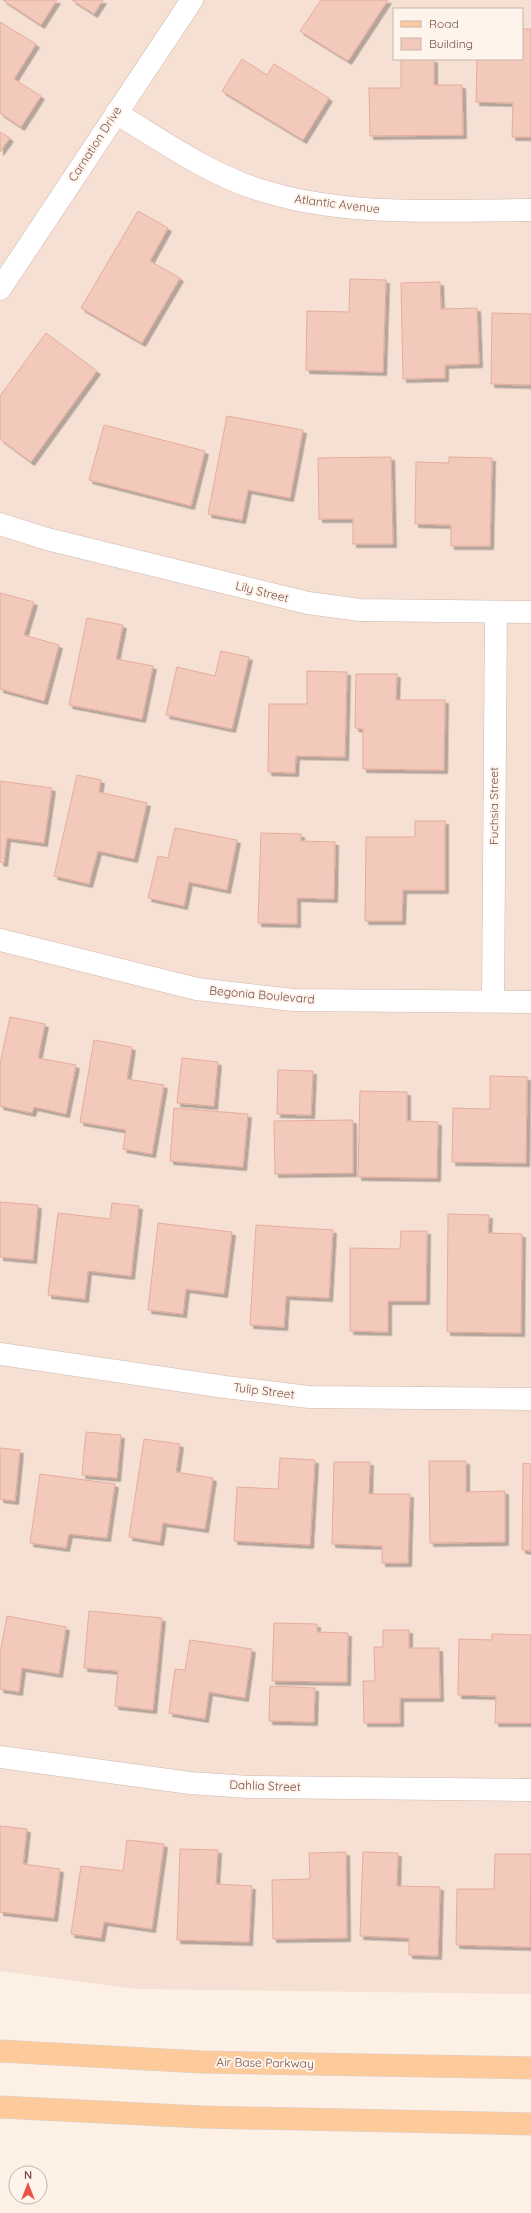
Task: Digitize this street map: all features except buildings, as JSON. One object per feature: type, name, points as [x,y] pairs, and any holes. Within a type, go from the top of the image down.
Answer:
[{"type":"main road","name":"Air Base Parkway","points":[[0,2050],[201,2062],[531,2068]]},
{"type":"main road","points":[[0,2107],[202,2117],[531,2124]]},
{"type":"street","name":"Carnation Drive","points":[[0,289],[192,0]]},
{"type":"street","name":"Atlantic Avenue","points":[[116,113],[214,171],[256,189],[305,202],[366,209],[531,210]]},
{"type":"street","name":"Lily Street","points":[[0,524],[47,539],[308,603],[360,610],[531,612]]},
{"type":"street","name":"Fuchsia Street","points":[[493,1001],[496,612]]},
{"type":"street","name":"Begonia Boulevard","points":[[0,940],[197,989],[293,1000],[531,1002]]},
{"type":"street","name":"Tulip Street","points":[[0,1354],[225,1387],[310,1397],[531,1399]]},
{"type":"street","name":"Dahlia Street","points":[[0,1757],[190,1783],[248,1787],[531,1790]]},
{"type":"shaded area","points":[[0,0],[531,0],[531,1994],[136,1989],[0,1971]]}]
